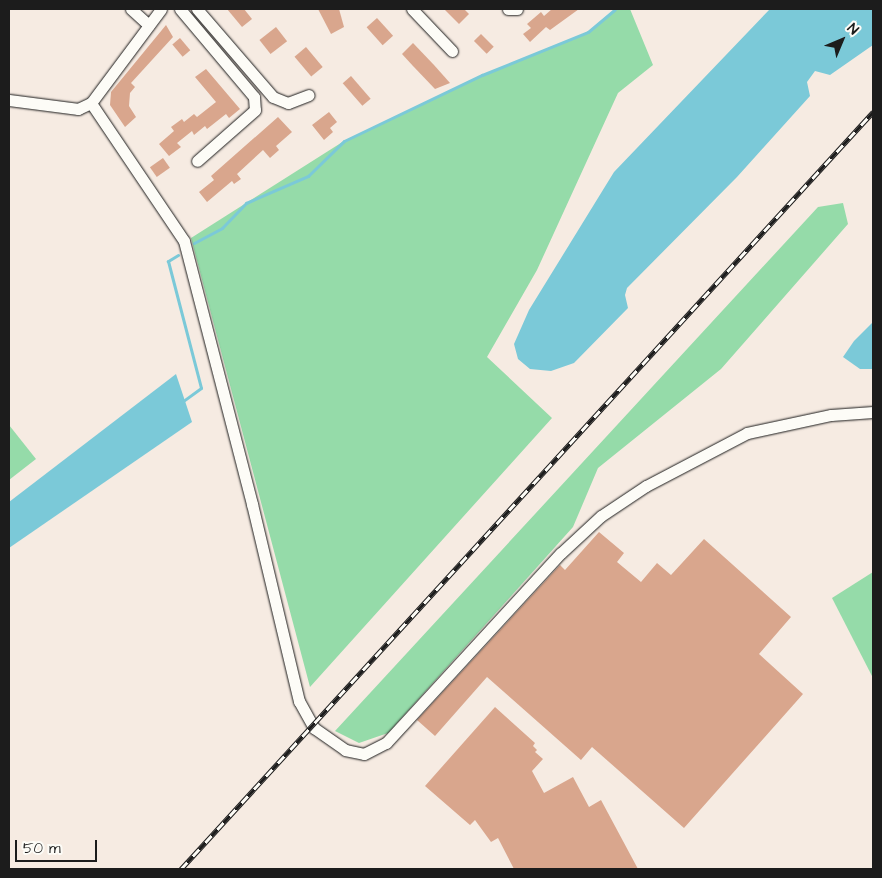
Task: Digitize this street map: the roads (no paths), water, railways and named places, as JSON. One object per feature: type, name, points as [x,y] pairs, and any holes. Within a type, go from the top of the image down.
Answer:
[{"type":"street","points":[[131,9],[149,25]]},
{"type":"street","points":[[9,100],[78,109],[91,103],[161,9]]},
{"type":"street","points":[[180,9],[254,97],[255,110],[197,161]]},
{"type":"street","points":[[197,9],[273,97],[288,103],[309,95]]},
{"type":"street","points":[[412,9],[452,51]]},
{"type":"street","points":[[508,9],[517,9]]},
{"type":"street","points":[[91,103],[184,242],[246,477],[299,701],[314,728],[345,750],[364,754],[386,743],[561,553],[601,516],[646,486],[747,433],[831,415],[873,412]]},
{"type":"water","points":[[770,9],[873,9],[873,45],[830,75],[815,71],[807,82],[810,96],[737,177],[627,288],[625,295],[628,308],[574,363],[551,371],[530,369],[518,359],[514,344],[529,310],[614,172]]},
{"type":"water","points":[[873,322],[873,369],[860,369],[843,357],[854,341]]},
{"type":"water","points":[[176,374],[192,422],[9,548],[9,502]]},
{"type":"waterway","points":[[194,243],[222,228],[246,203],[308,176],[344,141],[482,75],[588,32],[615,9]]},
{"type":"waterway","points":[[178,255],[168,261],[201,388],[182,402]]},
{"type":"railway","points":[[181,869],[873,112]]}]
